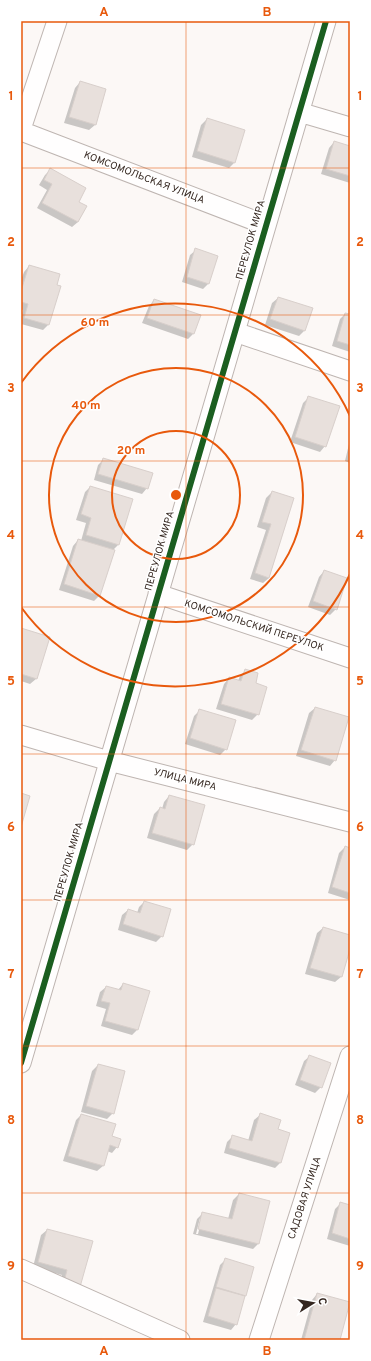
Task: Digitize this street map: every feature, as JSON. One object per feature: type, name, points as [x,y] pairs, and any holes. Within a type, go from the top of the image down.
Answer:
[{"type":"street","points":[[21,130],[56,21]]},
{"type":"street","name":"ПЕРЕУЛОК МИРА","points":[[21,1063],[326,21]]},
{"type":"street","points":[[299,112],[350,127]]},
{"type":"street","name":"КОМСОМОЛЬСКАЯ УЛИЦА","points":[[21,130],[266,225]]},
{"type":"street","points":[[235,332],[350,371]]},
{"type":"street","name":"КОМСОМОЛЬСКИЙ ПЕРЕУЛОК","points":[[158,594],[350,658]]},
{"type":"street","name":"УЛИЦА МИРА","points":[[21,735],[109,761],[350,822]]},
{"type":"street","name":"САДОВАЯ УЛИЦА","points":[[259,1340],[350,1056]]},
{"type":"street","points":[[21,1269],[180,1340]]},
{"type":"building","points":[[80,81],[106,89],[96,125],[69,117]]},
{"type":"building","points":[[207,118],[245,130],[235,163],[197,151]]},
{"type":"building","points":[[334,141],[350,146],[350,176],[326,169]]},
{"type":"building","points":[[50,168],[86,188],[79,202],[87,206],[78,222],[42,203],[52,184],[44,180]]},
{"type":"building","points":[[195,248],[218,256],[209,284],[187,277]]},
{"type":"building","points":[[29,265],[60,274],[57,285],[61,286],[49,325],[24,318],[28,304],[21,302],[21,291]]},
{"type":"building","points":[[278,297],[313,308],[305,331],[270,319]]},
{"type":"building","points":[[154,299],[201,315],[194,334],[147,318]]},
{"type":"building","points":[[345,313],[350,314],[350,345],[337,341]]},
{"type":"building","points":[[308,396],[340,406],[326,447],[295,437]]},
{"type":"building","points":[[103,458],[153,473],[148,489],[98,474]]},
{"type":"building","points":[[90,486],[133,499],[119,545],[86,535],[91,518],[81,514]]},
{"type":"building","points":[[272,491],[294,498],[269,578],[255,573],[271,524],[262,522]]},
{"type":"building","points":[[78,539],[115,550],[100,596],[64,584]]},
{"type":"building","points":[[324,570],[347,578],[337,610],[313,601]]},
{"type":"building","points":[[21,628],[50,637],[37,679],[21,674]]},
{"type":"building","points":[[245,669],[258,673],[256,683],[267,687],[259,715],[221,704],[229,677],[241,681]]},
{"type":"building","points":[[315,707],[349,717],[336,761],[301,750]]},
{"type":"building","points":[[199,709],[236,720],[227,750],[190,738]]},
{"type":"building","points":[[21,793],[30,796],[21,827]]},
{"type":"building","points":[[169,795],[205,805],[194,845],[152,833],[160,807],[165,809]]},
{"type":"building","points":[[345,846],[350,848],[350,893],[332,887]]},
{"type":"building","points":[[144,901],[171,909],[163,937],[123,924],[128,909],[140,913]]},
{"type":"building","points":[[323,927],[350,935],[350,949],[342,977],[310,968]]},
{"type":"building","points":[[123,983],[150,991],[138,1030],[105,1021],[110,1003],[101,1001],[106,986],[121,990]]},
{"type":"building","points":[[309,1055],[331,1063],[322,1088],[300,1080]]},
{"type":"building","points":[[98,1064],[125,1071],[114,1114],[86,1106]]},
{"type":"building","points":[[260,1113],[281,1120],[278,1129],[290,1133],[281,1163],[229,1148],[232,1135],[252,1141]]},
{"type":"building","points":[[81,1114],[116,1124],[112,1136],[121,1139],[118,1148],[110,1145],[104,1166],[68,1156]]},
{"type":"building","points":[[239,1193],[270,1201],[259,1244],[198,1229],[202,1212],[232,1219]]},
{"type":"building","points":[[340,1202],[350,1205],[350,1239],[332,1233]]},
{"type":"building","points":[[47,1229],[93,1241],[80,1287],[64,1282],[67,1270],[38,1262]]},
{"type":"building","points":[[225,1258],[254,1267],[246,1296],[216,1287]]},
{"type":"building","points":[[216,1288],[245,1296],[237,1325],[208,1316]]},
{"type":"building","points":[[317,1293],[350,1302],[340,1340],[304,1340]]},
{"type":"cycle path","points":[[21,1063],[326,21]]}]
